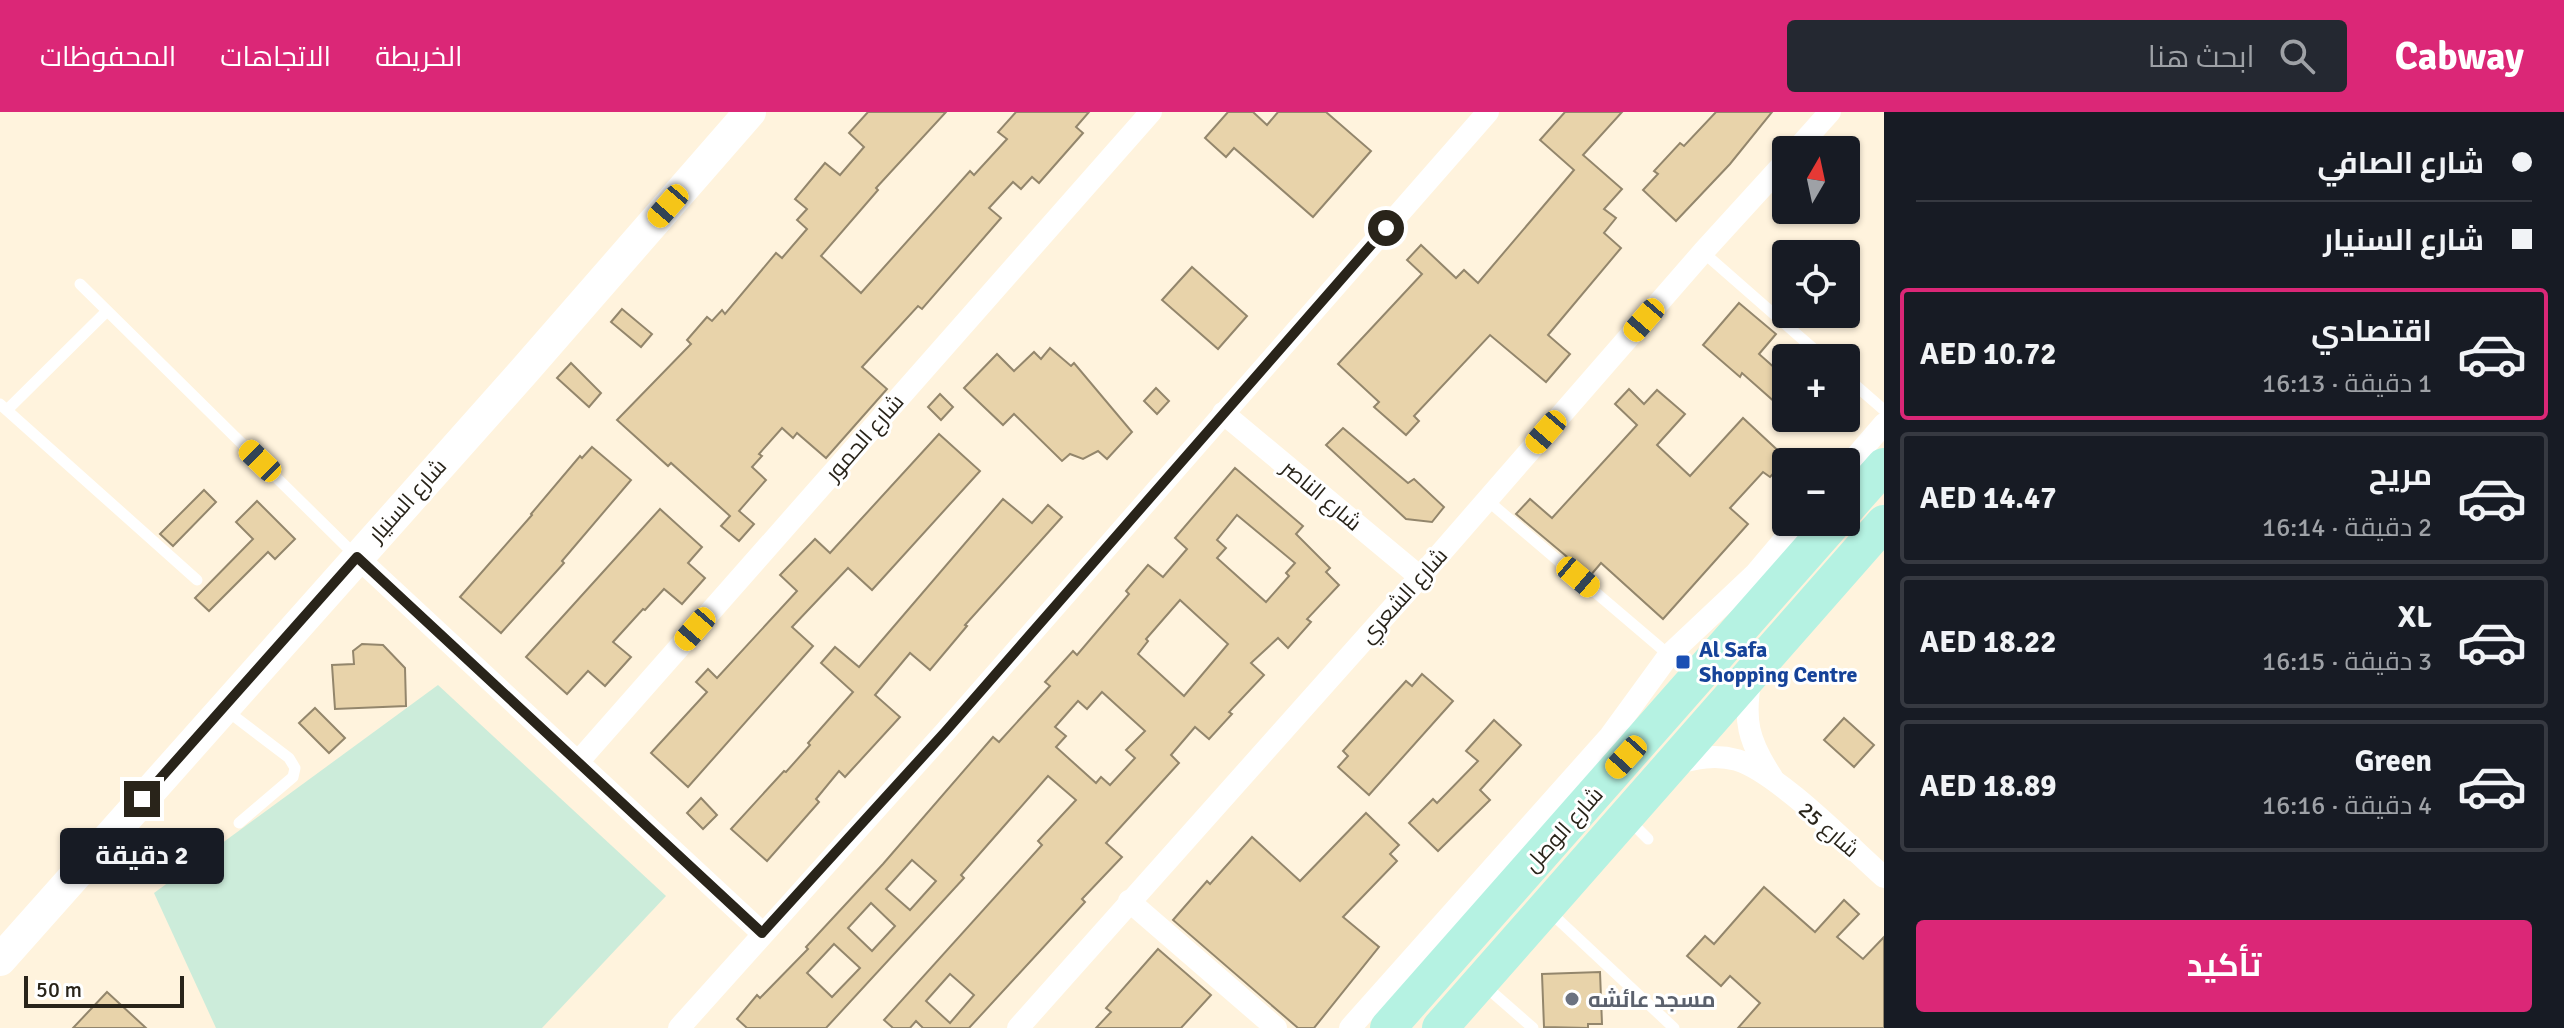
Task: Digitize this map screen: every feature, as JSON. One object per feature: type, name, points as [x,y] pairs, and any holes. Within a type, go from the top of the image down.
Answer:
[{"type":"main road","points":[[1860,493],[1884,466]]},
{"type":"main road","name":"شارع الوصل","points":[[1440,1028],[1546,909],[1637,828],[1674,764],[1884,523]]},
{"type":"main road","name":"شارع الوصل","points":[[1388,1028],[1463,923],[1821,536]]},
{"type":"street","name":"شارع السنيار","points":[[0,960],[750,112]]},
{"type":"street","name":"شارع الحمور","points":[[578,762],[1151,112]]},
{"type":"street","points":[[679,1028],[945,732],[1488,112]]},
{"type":"street","points":[[1809,136],[1830,112]]},
{"type":"street","name":"شارع الشعري","points":[[1018,1028],[1772,176]]},
{"type":"street","name":"شارع الناصر","points":[[1223,413],[1420,577]]},
{"type":"street","points":[[1860,452],[1884,424]]},
{"type":"street","points":[[1350,1028],[1463,923],[1610,736],[1669,655],[1755,574],[1787,536]]},
{"type":"street","points":[[357,557],[762,933]]},
{"type":"street","name":"شارع 25","points":[[1752,673],[1747,705],[1749,734],[1754,748],[1775,781]]},
{"type":"street","name":"شارع 25","points":[[1674,764],[1697,758],[1725,758],[1753,767],[1775,781],[1884,877]]},
{"type":"street","points":[[1129,901],[1276,1028]]},
{"type":"lane","points":[[1703,252],[1808,344]]},
{"type":"lane","points":[[80,284],[357,557]]},
{"type":"lane","points":[[107,311],[3,407],[197,580]]},
{"type":"lane","points":[[1860,389],[1884,410]]},
{"type":"lane","points":[[1487,500],[1669,655]]},
{"type":"lane","points":[[224,708],[289,758],[295,768],[293,777],[239,823]]},
{"type":"lane","points":[[1546,909],[1674,1028]]},
{"type":"lane","points":[[1481,983],[1533,1028]]},
{"type":"green space","points":[[438,685],[666,896],[542,1028],[216,1028],[154,893]]},
{"type":"building","points":[[868,112],[946,112],[876,188],[878,190],[821,256],[861,293],[970,171],[974,175],[1007,139],[998,132],[1016,112],[1089,112],[1076,127],[1083,133],[1039,183],[1032,177],[1021,189],[1013,182],[989,208],[1001,218],[922,309],[918,306],[862,367],[887,389],[826,458],[797,433],[793,438],[782,428],[759,454],[762,456],[752,467],[766,480],[739,511],[754,524],[739,541],[721,526],[730,516],[617,420],[691,344],[687,340],[707,317],[712,321],[722,310],[725,314],[776,253],[782,258],[807,229],[797,220],[807,209],[795,199],[825,163],[840,175],[864,147],[849,133]]},
{"type":"building","points":[[1228,112],[1253,112],[1267,125],[1278,112],[1326,112],[1371,151],[1313,217],[1234,148],[1226,157],[1205,138]]},
{"type":"building","points":[[1565,112],[1622,112],[1583,155],[1622,189],[1604,209],[1616,218],[1604,233],[1621,248],[1548,335],[1570,354],[1546,382],[1490,335],[1414,416],[1419,421],[1406,435],[1374,407],[1379,402],[1338,364],[1422,274],[1407,260],[1421,245],[1456,278],[1464,270],[1478,283],[1574,170],[1540,140]]},
{"type":"building","points":[[1716,112],[1772,112],[1730,164],[1676,221],[1643,190],[1658,174],[1654,171],[1680,143],[1684,146]]},
{"type":"building","points":[[1192,267],[1247,316],[1218,349],[1162,300]]},
{"type":"building","points":[[1739,303],[1776,334],[1759,354],[1772,366],[1772,400],[1742,373],[1740,377],[1703,345]]},
{"type":"building","points":[[622,309],[652,334],[641,347],[611,322]]},
{"type":"building","points":[[1050,348],[1071,366],[1074,363],[1132,432],[1107,459],[1098,451],[1083,459],[1070,454],[1062,461],[1014,414],[1003,425],[964,388],[997,354],[1014,371],[1034,352],[1041,359]]},
{"type":"building","points":[[571,363],[601,393],[589,407],[557,378]]},
{"type":"building","points":[[1156,388],[1169,401],[1157,414],[1144,401]]},
{"type":"building","points":[[1629,389],[1644,404],[1657,390],[1685,414],[1657,445],[1690,476],[1743,418],[1775,448],[1772,448],[1772,475],[1770,477],[1763,472],[1730,508],[1748,524],[1663,619],[1601,563],[1590,576],[1516,514],[1530,499],[1552,518],[1637,425],[1615,404]]},
{"type":"building","points":[[940,394],[953,407],[941,420],[928,407]]},
{"type":"building","points":[[1343,428],[1408,483],[1414,479],[1444,507],[1432,522],[1406,519],[1326,445]]},
{"type":"building","points":[[939,434],[980,471],[872,590],[848,568],[792,627],[813,646],[688,787],[651,753],[707,692],[696,682],[708,669],[717,678],[797,591],[780,575],[815,539],[830,553]]},
{"type":"building","points":[[592,447],[631,480],[562,561],[564,563],[501,633],[460,597],[580,456],[582,458]]},
{"type":"building","points":[[1235,468],[1303,526],[1296,534],[1330,568],[1326,572],[1339,585],[1307,619],[1311,622],[1288,648],[1278,638],[1251,663],[1264,675],[1229,712],[1232,714],[1209,739],[1195,727],[1171,755],[1179,763],[1106,843],[1122,857],[1082,899],[1085,902],[969,1028],[923,1028],[916,1021],[910,1028],[893,1028],[884,1020],[1042,845],[1038,841],[1076,800],[1048,776],[961,875],[964,878],[826,1028],[747,1028],[737,1019],[757,995],[760,998],[808,949],[806,947],[993,737],[999,742],[1050,686],[1045,682],[1073,651],[1077,655],[1129,594],[1126,591],[1148,565],[1163,577],[1187,549],[1175,538]],"holes":[[[1237,515],[1295,563],[1286,573],[1289,576],[1266,602],[1217,558],[1226,548],[1217,540]],[[1180,600],[1228,644],[1184,696],[1138,654],[1148,641],[1146,639]],[[1102,692],[1145,731],[1126,750],[1135,758],[1110,785],[1101,777],[1096,783],[1056,747],[1066,736],[1055,727],[1078,701],[1087,709]],[[912,860],[936,881],[910,910],[886,889]],[[871,903],[895,926],[872,951],[848,928]],[[834,944],[860,968],[832,997],[807,973]],[[950,974],[974,995],[950,1023],[926,1001]]]},
{"type":"building","points":[[204,490],[216,502],[173,546],[160,534]]},
{"type":"building","points":[[1003,499],[1032,523],[1048,505],[1062,517],[965,625],[930,670],[910,653],[875,695],[900,717],[845,777],[839,771],[816,799],[819,802],[767,861],[731,829],[786,772],[853,692],[821,663],[835,647],[859,667]]},
{"type":"building","points":[[257,501],[295,539],[275,559],[268,552],[209,611],[195,598],[253,539],[236,522]]},
{"type":"building","points":[[660,509],[702,547],[688,563],[705,578],[682,604],[664,589],[643,609],[613,642],[631,657],[605,686],[588,671],[567,694],[526,657]]},
{"type":"building","points":[[362,644],[383,645],[405,668],[406,706],[335,709],[332,665],[354,664],[353,651]]},
{"type":"building","points":[[1422,674],[1453,701],[1369,795],[1338,767],[1348,756],[1343,751],[1406,681],[1412,686]]},
{"type":"building","points":[[315,708],[345,738],[329,753],[299,723]]},
{"type":"building","points":[[1844,718],[1874,745],[1854,767],[1824,740]]},
{"type":"building","points":[[1494,720],[1521,745],[1480,790],[1490,800],[1438,851],[1409,823],[1433,799],[1437,803],[1478,761],[1466,751]]},
{"type":"building","points":[[701,798],[717,815],[703,829],[687,813]]},
{"type":"building","points":[[1366,813],[1399,845],[1390,854],[1397,861],[1343,917],[1379,947],[1314,1028],[1298,1028],[1173,920],[1252,837],[1300,881]]},
{"type":"building","points":[[1764,887],[1815,932],[1844,900],[1859,914],[1837,937],[1863,959],[1884,937],[1884,1028],[1738,1028],[1760,1003],[1730,976],[1721,986],[1687,956],[1705,936],[1714,944]]},
{"type":"building","points":[[1158,949],[1211,995],[1181,1028],[1096,1028],[1111,1012],[1106,1008]]},
{"type":"building","name":"مسجد عائشه","points":[[1600,972],[1602,1024],[1588,1024],[1588,1028],[1544,1027],[1542,974]]},
{"type":"building","points":[[107,992],[146,1028],[73,1028]]},
{"type":"place","name":"Al Safa Shopping Centre","points":[[1683,662]]},
{"type":"place","name":"مسجد عائشه","points":[[1572,999]]},
{"type":"route","points":[[142,799],[357,557],[762,933],[945,732],[1386,228]]}]
